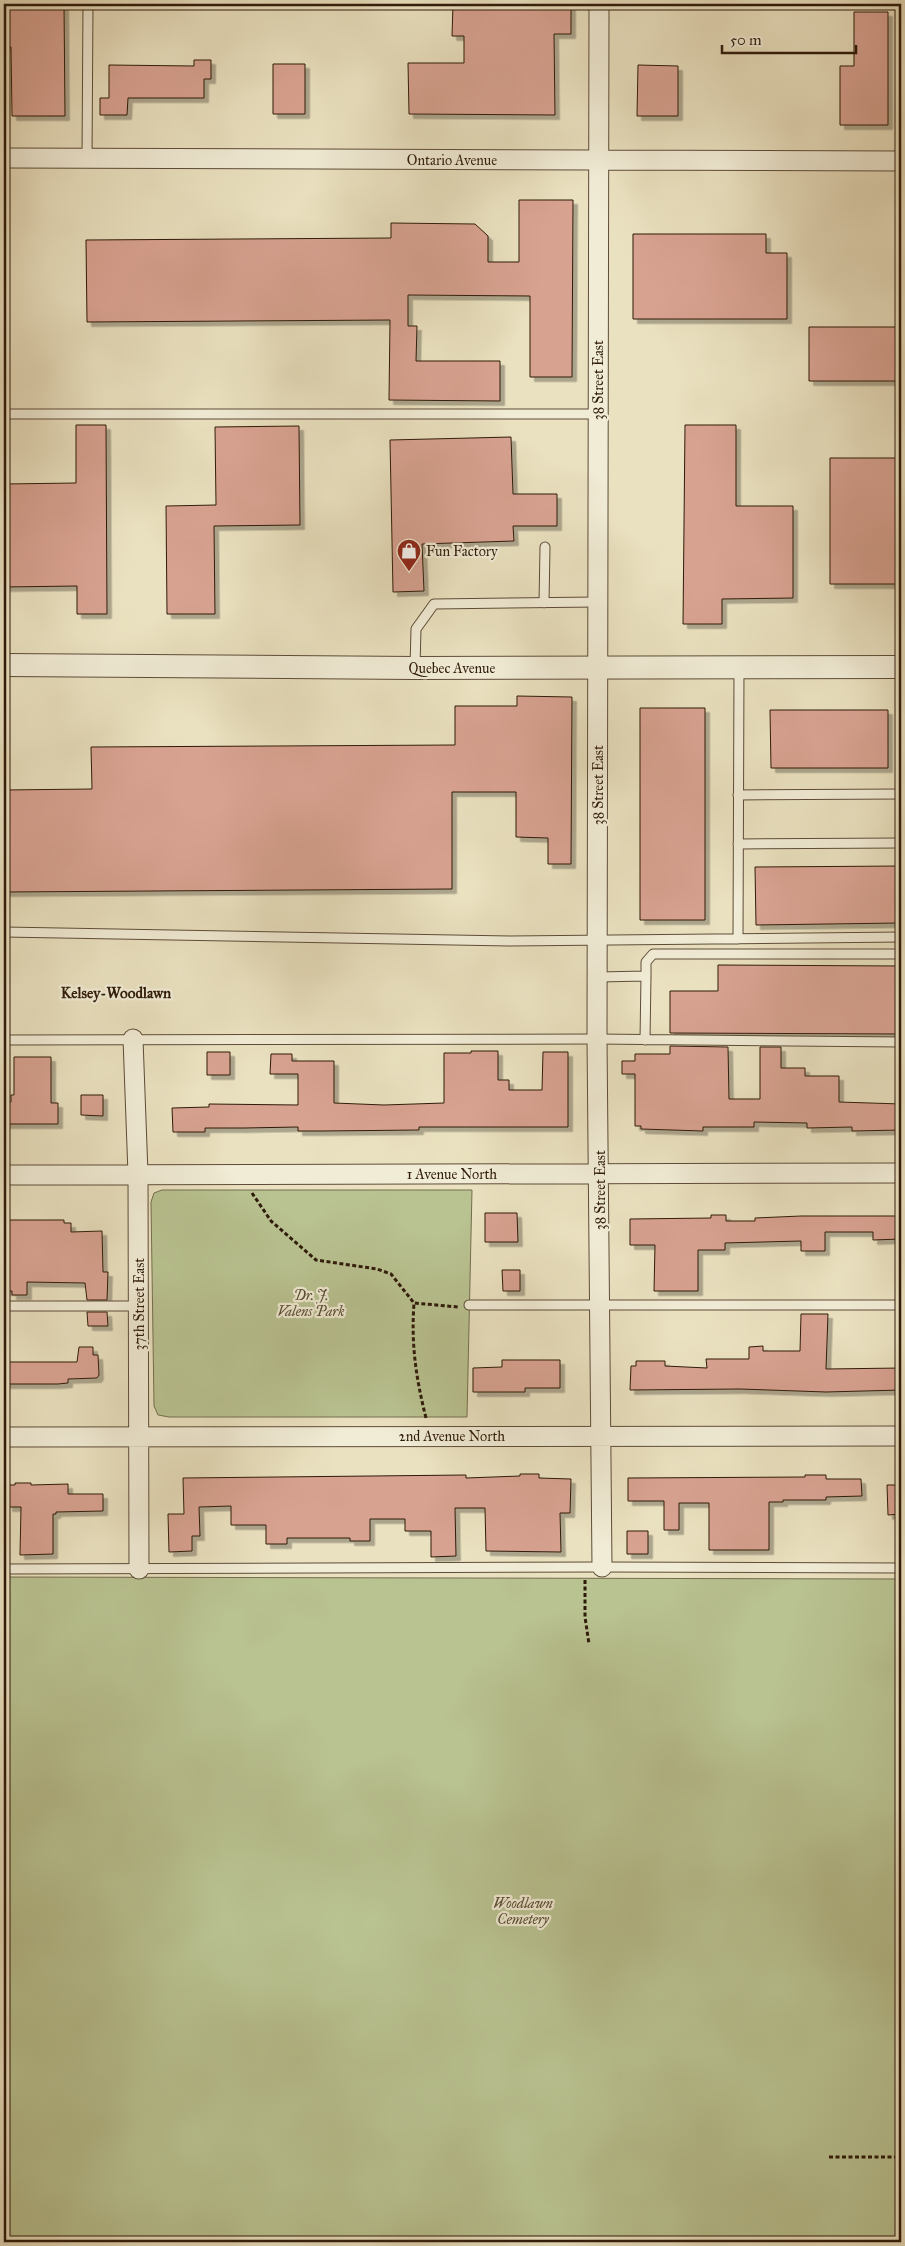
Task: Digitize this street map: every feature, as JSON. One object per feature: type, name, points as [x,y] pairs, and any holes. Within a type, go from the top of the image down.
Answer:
[{"type":"street","name":"38 Street East","points":[[594,1567],[601,1436],[600,1174],[597,1039],[598,4]]},
{"type":"street","name":"Ontario Avenue","points":[[4,158],[598,161],[901,160]]},
{"type":"street","name":"Quebec Avenue","points":[[4,665],[415,668],[901,668]]},
{"type":"street","name":"37th Street East","points":[[133,1039],[138,1174],[139,1569]]},
{"type":"street","name":"1 Avenue North","points":[[4,1175],[901,1174]]},
{"type":"street","name":"2nd Avenue North","points":[[4,1437],[901,1436]]},
{"type":"lane","points":[[87,159],[88,4]]},
{"type":"lane","points":[[4,414],[598,414]]},
{"type":"lane","points":[[544,603],[545,547]]},
{"type":"lane","points":[[415,668],[416,628],[434,604],[597,602]]},
{"type":"lane","points":[[738,940],[739,668]]},
{"type":"lane","points":[[738,795],[901,794]]},
{"type":"lane","points":[[738,844],[901,843]]},
{"type":"lane","points":[[4,932],[598,942],[901,937]]},
{"type":"lane","points":[[645,1040],[646,962],[653,954],[901,954]]},
{"type":"lane","points":[[598,977],[646,976]]},
{"type":"lane","points":[[4,1040],[597,1039],[901,1042]]},
{"type":"lane","points":[[469,1305],[901,1305]]},
{"type":"lane","points":[[4,1306],[139,1306]]},
{"type":"lane","points":[[4,1569],[901,1568]]},
{"type":"path","points":[[249,1188],[271,1221],[316,1260],[377,1269],[391,1274],[414,1303],[412,1336],[417,1382],[426,1420]]},
{"type":"path","points":[[414,1303],[455,1308],[469,1305]]},
{"type":"path","points":[[589,1644],[584,1617],[594,1567]]},
{"type":"path","points":[[829,2157],[901,2157]]},
{"type":"green space","name":"Dr. J. Valens Park","points":[[162,1190],[472,1190],[467,1417],[169,1417],[158,1415],[154,1406],[151,1202],[154,1193]]},
{"type":"green space","name":"Woodlawn Cemetery","points":[[4,1577],[901,1579],[901,2242],[4,2242]]},
{"type":"building","points":[[4,4],[64,4],[65,116],[12,116],[11,47],[4,47]]},
{"type":"building","points":[[453,4],[571,4],[571,34],[554,34],[555,115],[409,114],[408,63],[464,63],[464,36],[452,36]]},
{"type":"building","points":[[854,12],[888,12],[888,125],[840,125],[840,66],[854,66]]},
{"type":"building","points":[[194,60],[211,60],[211,79],[204,79],[204,98],[128,98],[127,115],[100,115],[100,98],[109,98],[109,65],[194,66]]},
{"type":"building","points":[[273,64],[305,64],[305,114],[273,114]]},
{"type":"building","points":[[638,65],[678,66],[678,116],[637,116]]},
{"type":"building","points":[[519,200],[573,200],[572,377],[530,377],[530,296],[408,295],[408,326],[417,326],[416,361],[500,361],[500,401],[389,400],[390,320],[87,322],[86,240],[391,238],[391,223],[475,224],[488,236],[488,262],[519,262]]},
{"type":"building","points":[[633,234],[766,234],[766,253],[787,253],[787,319],[633,319]]},
{"type":"building","points":[[809,327],[901,327],[901,381],[809,381]]},
{"type":"building","points":[[76,425],[106,425],[107,614],[77,614],[77,586],[4,587],[4,484],[76,483]]},
{"type":"building","points":[[685,425],[736,425],[736,506],[793,506],[793,598],[722,599],[722,624],[683,624]]},
{"type":"building","points":[[299,426],[300,525],[214,526],[215,614],[167,614],[166,506],[216,505],[215,427]]},
{"type":"building","points":[[511,437],[513,494],[557,494],[557,526],[513,526],[514,541],[422,544],[424,591],[393,592],[390,440]]},
{"type":"building","points":[[830,458],[901,458],[901,584],[830,584]]},
{"type":"building","points":[[517,696],[572,697],[571,864],[548,864],[548,838],[516,837],[516,792],[452,792],[452,889],[4,892],[4,790],[92,789],[91,747],[455,745],[455,706],[517,706]]},
{"type":"building","points":[[640,708],[705,708],[705,920],[640,920]]},
{"type":"building","points":[[770,710],[888,710],[888,768],[771,768]]},
{"type":"building","points":[[900,866],[900,923],[756,925],[755,867]]},
{"type":"building","points":[[718,965],[901,966],[901,1034],[670,1033],[670,991],[718,991]]},
{"type":"building","points":[[670,1046],[728,1047],[729,1099],[760,1099],[760,1047],[781,1047],[781,1068],[805,1068],[805,1076],[839,1076],[839,1102],[901,1104],[901,1130],[852,1131],[852,1127],[807,1128],[807,1123],[754,1122],[754,1127],[703,1127],[703,1131],[641,1129],[641,1126],[635,1126],[635,1074],[622,1074],[622,1061],[635,1061],[635,1054],[670,1054]]},
{"type":"building","points":[[471,1051],[498,1051],[498,1080],[509,1080],[509,1090],[542,1090],[543,1052],[568,1052],[568,1127],[419,1127],[419,1130],[322,1131],[298,1131],[298,1127],[205,1128],[205,1132],[173,1132],[172,1108],[209,1107],[209,1104],[298,1105],[298,1074],[270,1074],[271,1054],[292,1054],[292,1061],[334,1061],[334,1103],[384,1105],[444,1103],[444,1053],[471,1053]]},
{"type":"building","points":[[207,1052],[230,1052],[230,1075],[207,1075]]},
{"type":"building","points":[[14,1057],[51,1057],[51,1103],[58,1103],[58,1124],[4,1124],[4,1102],[11,1102],[11,1095],[14,1095]]},
{"type":"building","points":[[81,1095],[103,1095],[103,1116],[81,1115]]},
{"type":"building","points":[[485,1213],[517,1213],[518,1242],[485,1242]]},
{"type":"building","points":[[711,1215],[726,1215],[726,1221],[755,1221],[755,1218],[801,1216],[901,1216],[901,1239],[873,1240],[873,1232],[825,1232],[825,1251],[801,1251],[801,1241],[725,1243],[725,1250],[698,1250],[698,1291],[654,1291],[655,1245],[630,1245],[630,1219],[711,1218]]},
{"type":"building","points":[[4,1220],[64,1220],[64,1223],[71,1223],[71,1232],[102,1231],[103,1272],[108,1272],[107,1300],[87,1300],[85,1283],[27,1282],[27,1295],[12,1295],[12,1291],[4,1291]]},
{"type":"building","points":[[502,1270],[520,1270],[520,1291],[503,1291]]},
{"type":"building","points":[[87,1312],[107,1312],[108,1326],[88,1326]]},
{"type":"building","points":[[801,1314],[828,1314],[826,1369],[901,1368],[901,1390],[826,1392],[740,1389],[630,1390],[631,1366],[636,1366],[636,1361],[665,1361],[665,1366],[707,1368],[706,1359],[749,1359],[749,1347],[763,1346],[763,1351],[800,1351]]},
{"type":"building","points":[[79,1347],[93,1347],[93,1355],[98,1355],[99,1375],[97,1378],[68,1379],[68,1383],[58,1384],[4,1384],[4,1362],[77,1362]]},
{"type":"building","points":[[502,1360],[560,1360],[560,1388],[525,1388],[525,1392],[473,1392],[473,1368],[502,1367]]},
{"type":"building","points":[[520,1474],[539,1474],[539,1478],[571,1479],[570,1513],[560,1513],[561,1552],[486,1551],[485,1508],[455,1508],[456,1556],[431,1557],[431,1531],[405,1531],[405,1519],[370,1519],[370,1541],[350,1541],[350,1538],[287,1538],[287,1544],[266,1544],[266,1525],[231,1525],[231,1506],[199,1507],[200,1536],[192,1536],[192,1551],[169,1552],[168,1514],[184,1514],[183,1478],[466,1475],[466,1478],[520,1476]]},
{"type":"building","points":[[805,1475],[826,1475],[826,1479],[861,1479],[862,1496],[826,1497],[826,1500],[783,1500],[783,1502],[769,1502],[769,1550],[709,1550],[709,1503],[679,1503],[679,1530],[664,1530],[664,1501],[628,1501],[628,1478],[805,1477]]},
{"type":"building","points":[[15,1483],[31,1483],[31,1485],[68,1484],[68,1494],[103,1494],[103,1511],[56,1512],[56,1514],[53,1514],[53,1554],[20,1555],[21,1507],[8,1507],[8,1485],[15,1485]]},
{"type":"building","points":[[887,1485],[901,1485],[901,1514],[888,1515]]},
{"type":"building","points":[[627,1531],[648,1531],[648,1554],[627,1554]]},
{"type":"place","name":"Fun Factory","points":[[409,572]]},
{"type":"district","name":"Kelsey-Woodlawn","points":[[116,993]]}]
